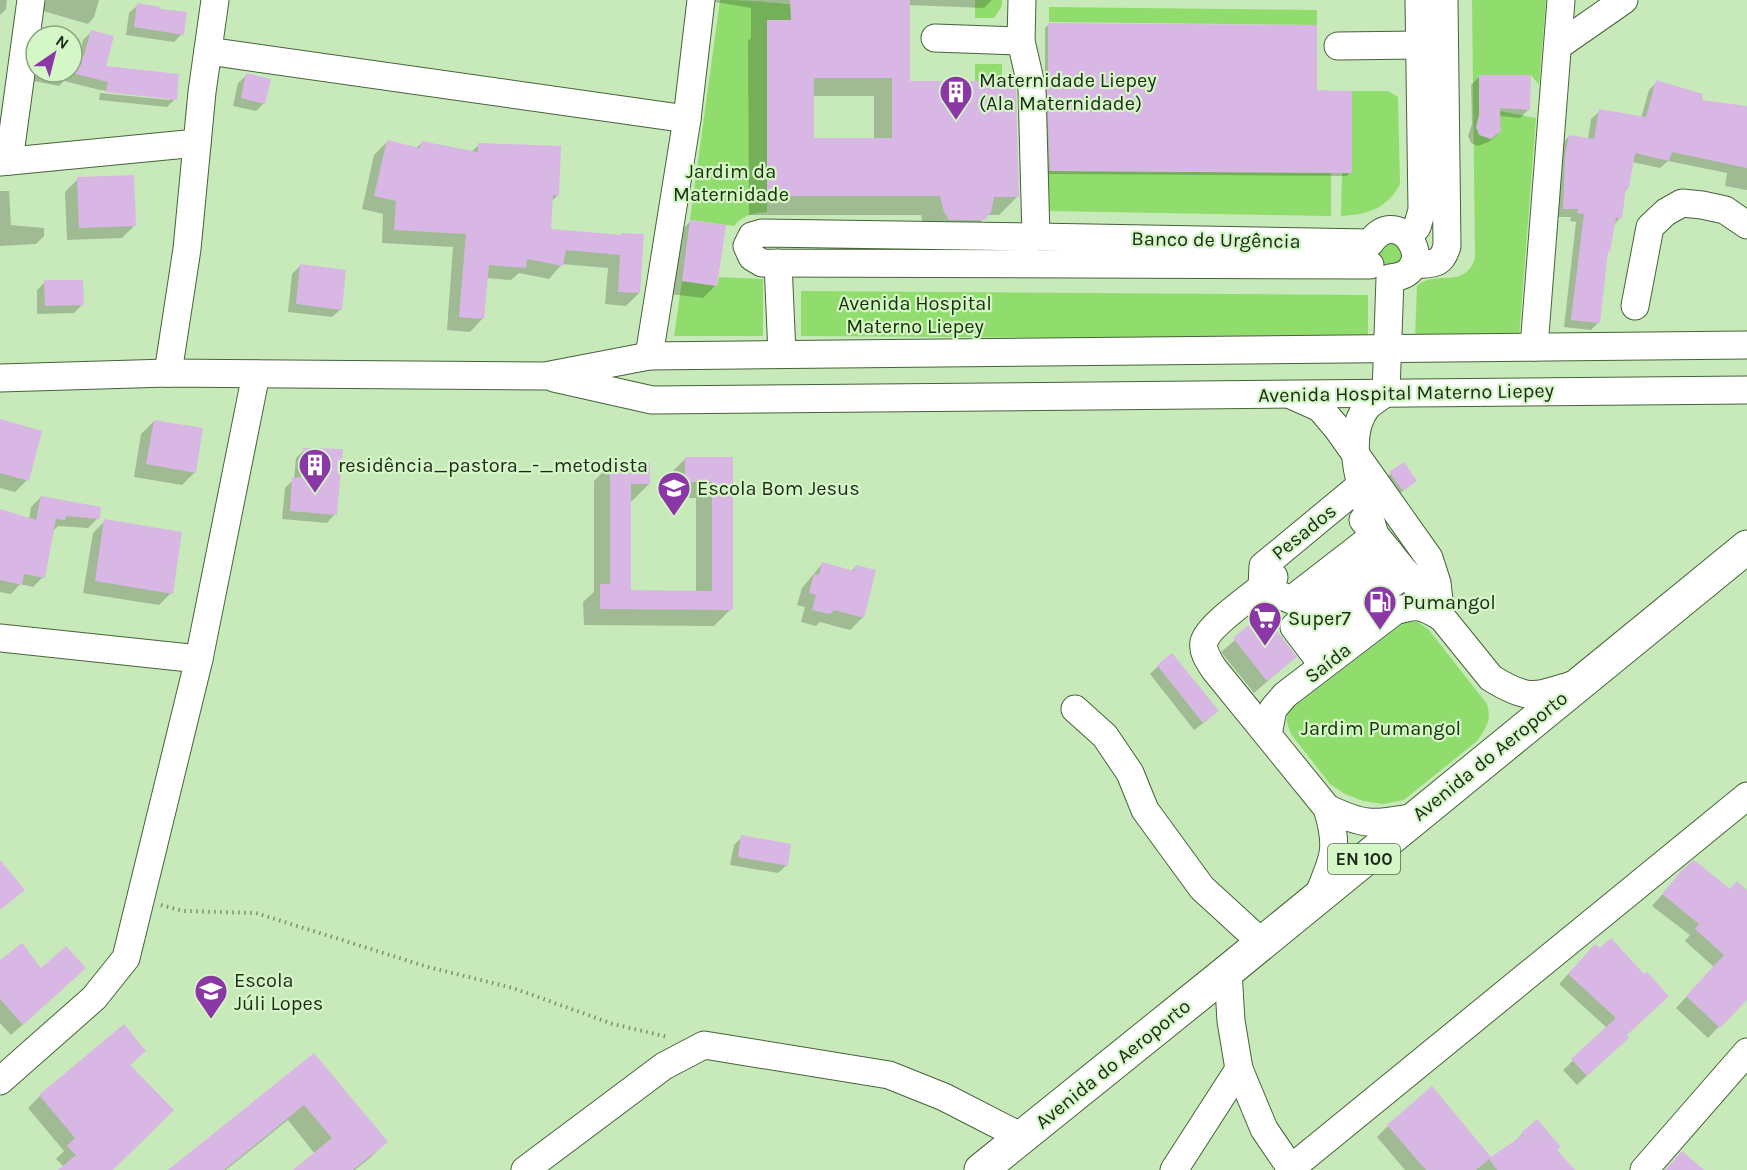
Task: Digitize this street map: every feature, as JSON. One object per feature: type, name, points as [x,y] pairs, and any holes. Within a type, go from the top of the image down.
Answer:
[{"type":"main road","name":"Avenida do Aeroporto","points":[[981,1170],[1228,972],[1747,546]]},
{"type":"street","points":[[30,0],[5,161],[197,144]]},
{"type":"street","points":[[168,373],[187,249],[215,0]]},
{"type":"street","points":[[650,356],[687,119],[701,0]]},
{"type":"street","points":[[1022,0],[1021,41],[1032,89],[1036,237]]},
{"type":"street","points":[[782,354],[778,263],[1376,262],[1404,275],[1413,265],[1415,249],[1408,236],[1417,227],[1422,210],[1419,0]]},
{"type":"street","points":[[1413,265],[1436,263],[1444,257],[1448,246],[1443,0]]},
{"type":"street","points":[[1534,347],[1561,0]]},
{"type":"street","points":[[1558,46],[1624,0]]},
{"type":"street","points":[[935,38],[1021,41]]},
{"type":"street","points":[[1338,46],[1420,45]]},
{"type":"street","points":[[208,51],[687,119]]},
{"type":"street","points":[[1635,306],[1650,227],[1666,212],[1682,203],[1702,205],[1725,210],[1747,225]]},
{"type":"street","name":"Banco de Urgência","points":[[778,263],[762,263],[752,257],[747,246],[752,236],[762,233],[1036,237],[1376,262],[1374,236],[1387,230],[1402,232],[1408,236]]},
{"type":"street","points":[[1376,262],[1387,349],[1386,393],[1367,408],[1358,427],[1355,454],[1379,536],[1491,678],[1513,692],[1534,696],[1580,683]]},
{"type":"street","points":[[0,378],[168,373],[544,376],[650,356],[1747,345]]},
{"type":"street","points":[[0,1081],[94,999],[126,958],[199,660],[256,374]]},
{"type":"street","name":"Avenida Hospital Materno Liepey","points":[[544,376],[652,400],[1747,390]]},
{"type":"street","points":[[1289,394],[1320,408],[1429,558],[1437,583],[1441,617]]},
{"type":"street","points":[[1306,649],[1379,536]]},
{"type":"street","points":[[1306,649],[1379,536]]},
{"type":"street","name":"Pesados","points":[[1379,536],[1291,600],[1269,590],[1263,566],[1379,536]]},
{"type":"street","points":[[1269,590],[1208,632],[1204,644],[1206,655],[1214,669],[1327,808],[1334,833],[1333,857],[1317,898]]},
{"type":"street","name":"Saída","points":[[1268,735],[1273,709],[1286,695],[1306,649],[1413,605],[1429,609],[1441,617]]},
{"type":"street","points":[[0,638],[199,660]]},
{"type":"street","points":[[1075,708],[1105,736],[1130,773],[1145,810],[1202,888],[1262,943]]},
{"type":"street","points":[[1228,972],[1231,1021],[1239,1069],[1264,1129],[1290,1170],[1747,796]]},
{"type":"street","points":[[1327,808],[1352,820],[1374,824],[1416,817]]},
{"type":"street","points":[[525,1170],[664,1065],[704,1045],[889,1075],[944,1097],[1022,1137]]},
{"type":"street","points":[[1644,1170],[1747,1052]]},
{"type":"street","points":[[1174,1170],[1239,1069]]},
{"type":"path","points":[[140,900],[183,911],[256,913],[429,967],[513,988],[613,1024],[704,1045]]},
{"type":"green space","name":"Jardim da Maternidade","points":[[720,0],[787,4],[898,20],[767,20],[767,212],[749,215],[734,226],[690,220]]},
{"type":"green space","points":[[975,0],[1002,0],[1002,6],[994,18],[975,18]]},
{"type":"green space","points":[[1472,0],[1546,0],[1539,85],[1531,75],[1479,76],[1479,107],[1536,118],[1519,338],[1415,339],[1417,286],[1425,281],[1464,273],[1470,268],[1475,258]]},
{"type":"green space","points":[[1049,7],[1317,10],[1317,25],[1049,22]]},
{"type":"green space","points":[[975,64],[1002,64],[1002,81],[975,81]]},
{"type":"green space","points":[[1352,91],[1388,91],[1398,97],[1400,184],[1389,199],[1376,209],[1341,216],[1342,173],[1352,173]]},
{"type":"green space","points":[[1047,171],[1331,173],[1331,216],[1047,211]]},
{"type":"green space","points":[[1393,239],[1407,257],[1387,269],[1383,266],[1377,253]]},
{"type":"green space","points":[[719,277],[763,279],[763,336],[674,336],[682,281],[717,286]]},
{"type":"green space","name":"Avenida Hospital Materno Liepey","points":[[801,291],[1368,295],[1368,340],[801,336]]},
{"type":"green space","name":"Jardim Pumangol","points":[[1405,622],[1418,622],[1429,630],[1487,704],[1488,719],[1477,741],[1404,800],[1383,804],[1363,801],[1345,794],[1330,784],[1291,734],[1287,723],[1287,712]]},
{"type":"building","name":"Maternidade Liepey (Ala Maternidade)","points":[[790,0],[910,0],[910,81],[1014,81],[1019,197],[994,197],[991,212],[985,220],[949,220],[944,212],[940,196],[767,196],[767,20],[791,20]],"holes":[[[814,78],[892,78],[892,138],[814,138]]]},
{"type":"building","points":[[137,3],[161,7],[160,9],[187,12],[184,35],[134,27]]},
{"type":"building","points":[[1048,23],[1317,25],[1317,90],[1352,91],[1352,173],[1050,171],[1046,81],[1048,81]]},
{"type":"building","points":[[91,30],[114,36],[106,66],[179,74],[177,100],[106,92],[108,82],[84,76],[84,56]]},
{"type":"building","points":[[246,73],[271,79],[265,104],[241,98]]},
{"type":"building","points":[[1479,75],[1531,75],[1530,110],[1500,108],[1501,131],[1491,139],[1479,135],[1476,127],[1479,115]]},
{"type":"building","points":[[1656,80],[1703,94],[1702,100],[1747,106],[1747,168],[1672,152],[1669,161],[1635,153],[1629,188],[1626,188],[1622,219],[1616,218],[1610,252],[1608,251],[1600,323],[1571,320],[1584,214],[1577,213],[1578,209],[1563,209],[1565,155],[1569,135],[1594,139],[1599,109],[1646,117]]},
{"type":"building","points":[[387,140],[420,148],[421,141],[478,152],[478,143],[561,146],[559,196],[553,195],[551,229],[621,235],[622,233],[644,234],[640,293],[618,292],[620,255],[566,250],[563,266],[527,259],[526,268],[489,265],[484,319],[459,317],[466,234],[394,230],[396,201],[374,196]]},
{"type":"building","points":[[134,175],[136,226],[79,228],[77,177]]},
{"type":"building","points":[[690,220],[726,225],[717,286],[682,281]]},
{"type":"building","points":[[300,264],[346,270],[342,310],[296,304]]},
{"type":"building","points":[[44,280],[83,280],[84,305],[45,306]]},
{"type":"building","points":[[0,419],[42,431],[29,481],[0,473]]},
{"type":"building","points":[[154,420],[203,428],[196,473],[146,464]]},
{"type":"building","name":"residência_pastora_-_metodista","points":[[303,448],[343,449],[337,515],[290,511],[292,478],[301,477]]},
{"type":"building","name":"Escola Bom Jesus","points":[[685,457],[733,457],[733,610],[600,609],[600,584],[610,584],[610,463],[650,463],[650,484],[631,484],[631,590],[712,591],[712,482],[685,482]]},
{"type":"building","points":[[1404,462],[1417,481],[1403,491],[1389,472]]},
{"type":"building","points":[[41,496],[101,507],[100,519],[66,516],[65,520],[56,519],[45,578],[24,574],[22,585],[0,580],[0,509],[36,520]]},
{"type":"building","points":[[104,519],[182,532],[173,594],[95,581]]},
{"type":"building","points":[[822,562],[854,571],[856,565],[876,570],[864,618],[834,610],[830,614],[812,610],[816,595],[809,593],[814,574],[819,575]]},
{"type":"building","name":"Super7","points":[[1263,613],[1297,657],[1267,681],[1233,638]]},
{"type":"building","points":[[1172,653],[1219,711],[1203,723],[1157,665]]},
{"type":"building","points":[[741,835],[791,844],[788,866],[738,857]]},
{"type":"building","points":[[0,860],[25,890],[0,910]]},
{"type":"building","points":[[1694,860],[1730,889],[1737,881],[1747,890],[1747,1000],[1720,1028],[1686,996],[1724,955],[1695,929],[1699,924],[1662,894],[1682,870]]},
{"type":"building","points":[[1611,938],[1644,974],[1647,972],[1669,996],[1627,1035],[1629,1038],[1587,1076],[1571,1059],[1616,1018],[1568,974],[1595,944],[1600,948]]},
{"type":"building","points":[[22,943],[41,968],[66,946],[86,968],[23,1025],[0,999],[0,960]]},
{"type":"building","points":[[124,1024],[146,1051],[130,1065],[174,1110],[113,1170],[58,1170],[76,1155],[67,1146],[75,1138],[39,1095]]},
{"type":"building","points":[[314,1053],[388,1142],[353,1170],[293,1170],[332,1138],[304,1105],[224,1170],[168,1170]]},
{"type":"building","points":[[1432,1086],[1491,1157],[1523,1135],[1521,1133],[1537,1119],[1561,1147],[1557,1150],[1575,1170],[1497,1170],[1489,1159],[1476,1170],[1426,1170],[1387,1125]]},
{"type":"building","points":[[1682,1151],[1704,1170],[1665,1170]]},
{"type":"place","name":"Maternidade Liepey (Ala Maternidade)","points":[[956,121]]},
{"type":"place","name":"residência_pastora_-_metodista","points":[[315,494]]},
{"type":"place","name":"Escola Bom Jesus","points":[[674,517]]},
{"type":"place","name":"Pumangol","points":[[1380,631]]},
{"type":"place","name":"Super7","points":[[1265,647]]},
{"type":"place","name":"Escola Júli Lopes","points":[[211,1020]]}]
